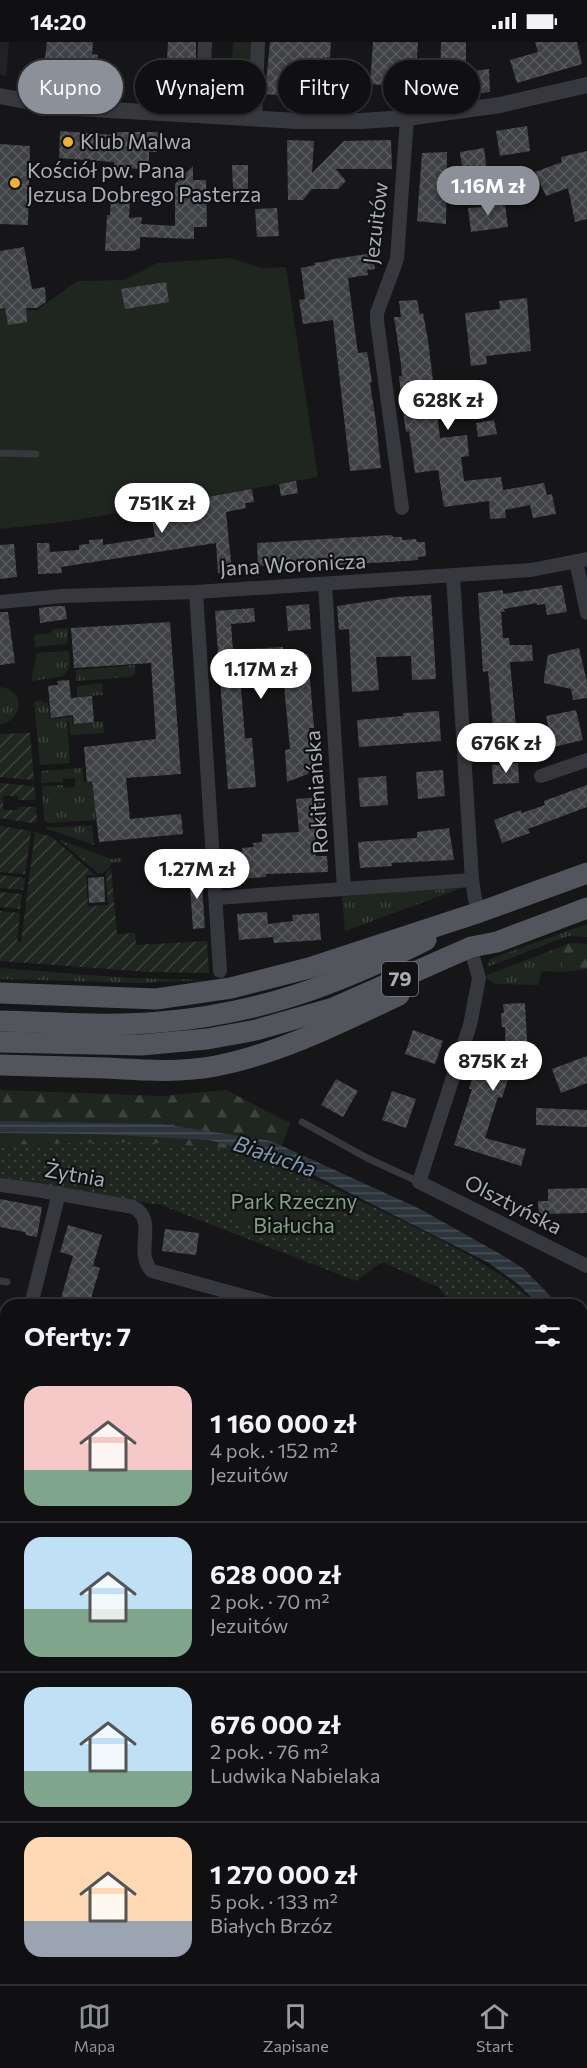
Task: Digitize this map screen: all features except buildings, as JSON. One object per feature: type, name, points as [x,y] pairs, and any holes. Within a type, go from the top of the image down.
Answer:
[{"type":"main road","name":"79","points":[[0,1021],[158,1023],[249,1009],[328,985],[376,965],[480,912],[587,873]]},
{"type":"main road","name":"79","points":[[0,1042],[141,1045],[232,1035],[284,1023],[353,1000],[471,947],[497,942],[587,908]]},
{"type":"main road","points":[[0,993],[156,999],[208,992],[284,976],[480,912]]},
{"type":"main road","points":[[0,1065],[161,1071],[214,1066],[251,1057],[316,1034],[474,960],[497,942]]},
{"type":"street","points":[[204,60],[205,42]]},
{"type":"street","points":[[255,119],[258,42]]},
{"type":"street","points":[[0,96],[58,107],[255,119],[345,121],[407,118],[500,105],[587,85]]},
{"type":"street","name":"Jezuitów","points":[[402,508],[377,313],[398,259],[407,118]]},
{"type":"street","points":[[582,560],[587,613]]},
{"type":"street","name":"Jana Woronicza","points":[[0,602],[62,596],[196,592],[453,576],[531,570],[582,560]]},
{"type":"street","points":[[453,576],[472,880],[480,912]]},
{"type":"street","name":"Rokitniańska","points":[[325,584],[344,889]]},
{"type":"street","points":[[196,592],[220,971]]},
{"type":"street","points":[[541,776],[587,760]]},
{"type":"street","points":[[216,898],[472,880]]},
{"type":"street","points":[[419,1182],[470,1025],[479,978],[474,960]]},
{"type":"street","name":"Olsztyńska","points":[[419,1182],[587,1266]]},
{"type":"street","name":"Żytnia","points":[[0,1185],[133,1207],[141,1211],[146,1218],[144,1258],[146,1265],[152,1271],[225,1291]]},
{"type":"street","points":[[33,1299],[59,1194]]},
{"type":"street","points":[[225,1291],[254,1299]]},
{"type":"lane","points":[[0,453],[36,454]]},
{"type":"lane","points":[[302,1122],[367,1158],[419,1182]]},
{"type":"lane","points":[[223,1299],[225,1291]]},
{"type":"shaded area","points":[[0,42],[9,42],[6,76],[0,75]]},
{"type":"green space","points":[[234,42],[254,44],[253,60],[231,60]]},
{"type":"green space","points":[[231,258],[261,268],[286,267],[318,477],[71,521],[0,529],[0,310],[37,310],[77,281],[124,280],[157,263]]},
{"type":"green space","points":[[68,628],[68,642],[65,644],[35,647],[34,635],[50,633],[53,629]]},
{"type":"green space","points":[[69,651],[70,667],[64,676],[32,681],[36,653]]},
{"type":"green space","points":[[135,665],[135,674],[131,677],[76,681],[76,670]]},
{"type":"green space","points":[[102,683],[103,695],[77,697],[77,686]]},
{"type":"green space","points":[[0,687],[14,693],[19,705],[14,717],[0,725]]},
{"type":"green space","points":[[42,700],[43,703],[48,703],[50,719],[72,717],[73,724],[103,721],[104,733],[70,735],[69,721],[67,721],[70,763],[40,765],[34,702]]},
{"type":"green space","points":[[30,733],[34,780],[0,777],[0,734]]},
{"type":"green space","points":[[82,768],[84,782],[92,781],[96,820],[48,823],[44,820],[42,786],[75,787],[75,778],[63,779],[63,782],[41,783],[41,771]]},
{"type":"green space","points":[[0,783],[34,786],[36,800],[18,800],[18,796],[3,796],[3,810],[36,807],[37,821],[31,823],[0,818]]},
{"type":"green space","points":[[92,825],[94,845],[45,828]]},
{"type":"green space","points":[[0,826],[31,831],[25,874],[0,872]]},
{"type":"green space","points":[[35,832],[52,837],[95,875],[86,875],[88,906],[108,905],[106,873],[111,868],[117,934],[135,933],[136,945],[207,941],[209,973],[150,972],[0,961],[0,911],[20,913],[17,941],[21,942]]},
{"type":"green space","points":[[58,839],[111,859],[120,858],[123,861],[111,863],[111,866],[103,873],[98,873]]},
{"type":"green space","points":[[0,875],[25,878],[23,890],[0,888]]},
{"type":"green space","points":[[462,888],[345,931],[342,896]]},
{"type":"green space","points":[[0,892],[22,894],[20,909],[0,907]]},
{"type":"green space","points":[[587,924],[587,937],[568,936],[487,967],[490,959]]},
{"type":"green space","points":[[570,943],[587,944],[587,969],[563,972],[560,947]]},
{"type":"green space","points":[[560,947],[563,972],[542,971],[538,985],[495,984],[485,976]]},
{"type":"green space","points":[[0,968],[128,978],[205,980],[139,983],[0,979]]},
{"type":"green space","points":[[0,1090],[162,1096],[226,1090],[290,1123],[270,1177],[0,1166]]},
{"type":"green space","name":"Park Rzeczny Białucha","points":[[108,1142],[172,1144],[219,1149],[255,1157],[331,1187],[465,1253],[503,1277],[530,1299],[448,1299],[438,1287],[382,1262],[356,1281],[161,1205],[0,1178],[0,1145]]},
{"type":"green space","points":[[245,1183],[305,1202],[294,1238],[234,1219]]},
{"type":"water","name":"Białucha","points":[[0,1121],[163,1124],[271,1141],[418,1208],[502,1255],[524,1269],[553,1299],[533,1299],[518,1284],[487,1262],[286,1161],[209,1140],[96,1134],[0,1133]]},
{"type":"place","name":"Klub Malwa","points":[[68,142]]},
{"type":"place","name":"Kościół pw. Pana Jezusa Dobrego Pasterza","points":[[15,183]]}]
